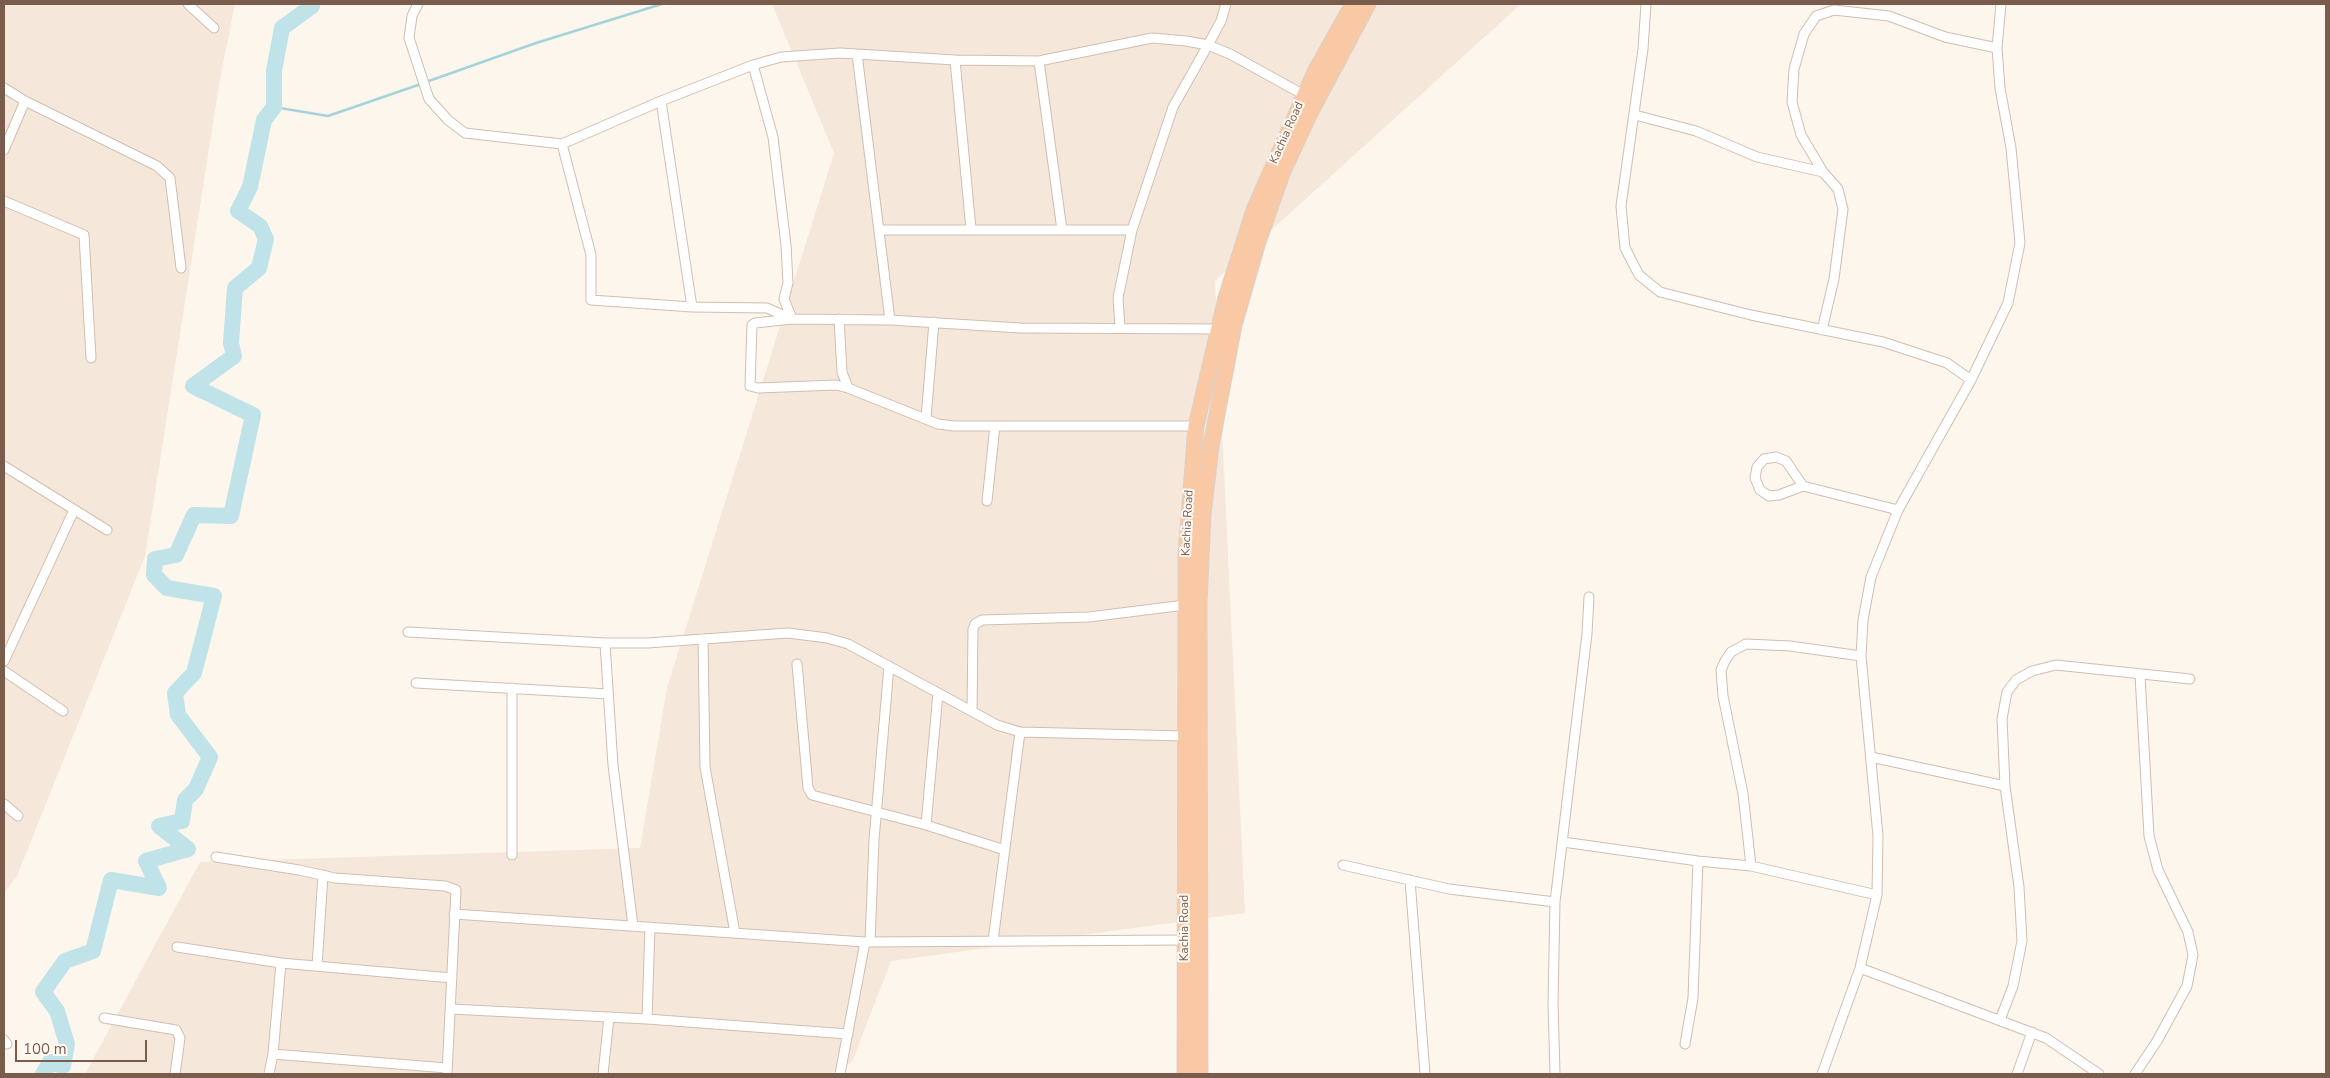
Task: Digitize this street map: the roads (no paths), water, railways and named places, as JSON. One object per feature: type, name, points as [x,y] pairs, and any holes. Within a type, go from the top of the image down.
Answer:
[{"type":"highway","name":"Kachia Road","points":[[1185,1074],[1185,605],[1188,512],[1196,426],[1218,329],[1254,210],[1315,72],[1353,4]]},
{"type":"highway","name":"Kachia Road","points":[[1200,1074],[1199,603],[1203,515],[1211,446],[1234,325],[1257,245],[1283,170],[1310,113],[1368,4]]},
{"type":"street","points":[[188,4],[214,28]]},
{"type":"street","points":[[418,4],[412,16],[409,38],[429,99],[448,120],[465,133],[562,144],[661,101],[753,65],[781,57],[840,53],[955,60],[1039,61],[1152,38],[1208,45],[1230,54],[1304,95]]},
{"type":"street","points":[[1120,328],[1118,298],[1132,230],[1173,107],[1221,21],[1226,4]]},
{"type":"street","points":[[1646,4],[1644,49],[1621,206],[1625,248],[1639,275],[1660,292],[1751,315],[1883,342],[1947,363],[1971,380]]},
{"type":"street","points":[[1822,1074],[1860,968],[1877,895],[1878,836],[1861,656],[1863,620],[1871,577],[1898,510],[1971,380],[2008,303],[2020,243],[2011,148],[2000,88],[1997,48],[2001,4]]},
{"type":"street","points":[[1822,330],[1834,279],[1843,209],[1838,189],[1823,172],[1801,135],[1792,102],[1794,70],[1804,34],[1816,16],[1834,10],[1889,16],[1945,37],[1997,48]]},
{"type":"street","points":[[857,54],[890,320]]},
{"type":"street","points":[[955,60],[971,229]]},
{"type":"street","points":[[1039,61],[1062,230]]},
{"type":"street","points":[[753,65],[773,137],[786,246],[788,283],[784,299],[792,319]]},
{"type":"street","points":[[4,88],[25,101],[157,166],[170,178],[181,268]]},
{"type":"street","points":[[4,150],[25,101]]},
{"type":"street","points":[[661,101],[692,307]]},
{"type":"street","points":[[1635,115],[1696,131],[1757,157],[1823,172]]},
{"type":"street","points":[[562,144],[591,255],[591,300],[692,307],[767,308],[792,319]]},
{"type":"street","points":[[4,201],[84,235],[91,358]]},
{"type":"street","points":[[879,230],[1132,230]]},
{"type":"street","points":[[1196,426],[954,426],[938,424],[836,385],[758,388],[750,386],[752,325],[755,323],[792,319],[839,319],[934,322],[1020,328],[1218,329]]},
{"type":"street","points":[[839,319],[842,372],[848,388]]},
{"type":"street","points":[[926,418],[934,322]]},
{"type":"street","points":[[987,502],[995,426]]},
{"type":"street","points":[[1803,486],[1786,462],[1776,457],[1764,459],[1756,467],[1755,478],[1760,490],[1769,496],[1779,495],[1803,486],[1898,510]]},
{"type":"street","points":[[4,466],[107,530]]},
{"type":"street","points":[[4,661],[74,510]]},
{"type":"street","points":[[1555,1074],[1553,1003],[1555,902],[1587,634],[1589,597]]},
{"type":"street","points":[[972,711],[973,629],[975,624],[982,620],[1088,618],[1185,605]]},
{"type":"street","points":[[408,632],[604,643],[647,643],[788,633],[827,638],[848,644],[997,725],[1020,732],[1185,736]]},
{"type":"street","points":[[703,639],[705,767],[735,933]]},
{"type":"street","points":[[604,643],[620,829],[633,926]]},
{"type":"street","points":[[1752,866],[1743,794],[1723,696],[1721,670],[1725,661],[1732,652],[1746,644],[1790,646],[1861,656]]},
{"type":"street","points":[[797,664],[808,788],[812,795],[926,825],[1005,850]]},
{"type":"street","points":[[2000,1020],[2013,986],[2022,941],[2020,887],[2005,786],[2002,719],[2007,692],[2016,680],[2032,671],[2056,665],[2190,679]]},
{"type":"street","points":[[840,1074],[868,942],[876,811],[889,666]]},
{"type":"street","points":[[4,671],[63,711]]},
{"type":"street","points":[[2134,1074],[2157,1041],[2187,986],[2193,955],[2188,932],[2158,870],[2149,836],[2140,675]]},
{"type":"street","points":[[416,682],[608,694]]},
{"type":"street","points":[[512,688],[512,855]]},
{"type":"street","points":[[926,825],[938,693]]},
{"type":"street","points":[[993,941],[1020,732]]},
{"type":"street","points":[[1871,757],[2005,786]]},
{"type":"street","points":[[4,804],[18,816]]},
{"type":"street","points":[[1563,842],[1698,861],[1752,866],[1877,895]]},
{"type":"street","points":[[216,857],[335,878],[452,887],[456,894],[447,1071],[273,1054]]},
{"type":"street","points":[[1685,1044],[1692,998],[1698,861]]},
{"type":"street","points":[[1343,865],[1449,889],[1555,902]]},
{"type":"street","points":[[317,966],[323,875]]},
{"type":"street","points":[[1410,880],[1425,1074]]},
{"type":"street","points":[[454,914],[868,942],[1185,940]]},
{"type":"street","points":[[647,1019],[650,927]]},
{"type":"street","points":[[176,947],[281,963],[452,978]]},
{"type":"street","points":[[268,1074],[273,1054],[281,963]]},
{"type":"street","points":[[1860,968],[2032,1032],[2061,1047],[2099,1074]]},
{"type":"street","points":[[451,1009],[647,1019],[848,1034]]},
{"type":"street","points":[[603,1074],[609,1017]]},
{"type":"street","points":[[104,1018],[176,1030],[180,1038],[175,1074]]},
{"type":"street","points":[[2017,1074],[2032,1032]]},
{"type":"waterway","points":[[43,1074],[50,1062],[63,1066],[67,1044],[57,1011],[43,992],[65,961],[93,951],[111,880],[159,888],[146,861],[188,849],[159,826],[182,821],[185,800],[196,789],[210,757],[178,715],[175,693],[194,673],[214,596],[167,588],[154,575],[155,559],[176,555],[194,515],[231,516],[253,415],[193,386],[234,356],[231,343],[235,288],[259,268],[266,239],[260,226],[238,211],[250,187],[264,120],[274,107],[274,71],[282,28],[312,6],[311,4]]},
{"type":"waterway","points":[[426,82],[536,43],[662,4]]},
{"type":"waterway","points":[[274,107],[328,116],[421,84]]}]
